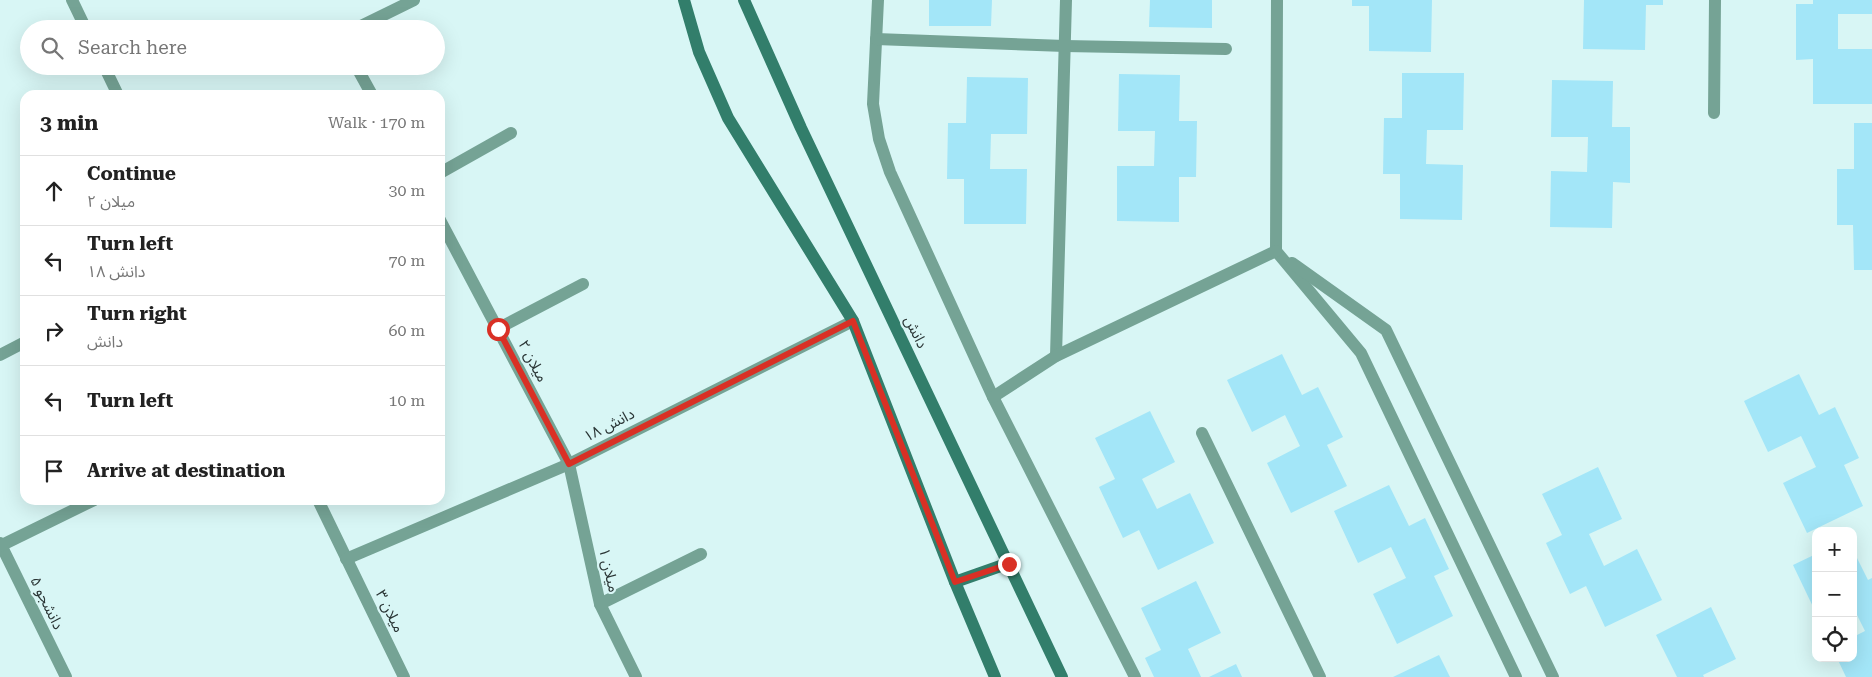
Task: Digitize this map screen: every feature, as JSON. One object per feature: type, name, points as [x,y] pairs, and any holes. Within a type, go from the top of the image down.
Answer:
[{"type":"main road","points":[[684,0],[699,52],[728,118],[853,321],[955,582],[996,677]]},
{"type":"main road","name":"دانش","points":[[744,0],[800,128],[1062,677]]},
{"type":"main road","points":[[955,582],[1009,564]]},
{"type":"street","points":[[72,0],[82,20]]},
{"type":"street","points":[[373,20],[414,0]]},
{"type":"street","points":[[878,0],[873,104],[879,139],[890,172],[993,397],[1135,677]]},
{"type":"street","points":[[1056,356],[1066,0]]},
{"type":"street","points":[[1278,0],[1276,251],[1360,353],[1516,677]]},
{"type":"street","points":[[1714,0],[1714,113]]},
{"type":"street","points":[[876,39],[1065,46],[1226,49]]},
{"type":"street","points":[[108,75],[116,90]]},
{"type":"street","points":[[361,75],[369,90]]},
{"type":"street","points":[[445,170],[511,133]]},
{"type":"street","name":"میلان ۲","points":[[445,229],[569,464]]},
{"type":"street","points":[[993,397],[1056,356],[1276,251]]},
{"type":"street","points":[[1276,251],[1386,330],[1553,677]]},
{"type":"street","points":[[498,329],[583,284]]},
{"type":"street","name":"دانش ۱۸","points":[[346,559],[569,464],[853,321]]},
{"type":"street","points":[[0,355],[20,345]]},
{"type":"street","points":[[1202,433],[1320,677]]},
{"type":"street","name":"میلان ۱","points":[[569,464],[600,604],[636,677]]},
{"type":"street","points":[[0,545],[84,505]]},
{"type":"street","name":"میلان ۳","points":[[320,505],[404,677]]},
{"type":"street","name":"دانشجو ۵","points":[[0,545],[66,677]]},
{"type":"street","points":[[600,604],[701,554]]},
{"type":"building","points":[[929,0],[992,0],[991,26],[929,26]]},
{"type":"building","points":[[1150,0],[1212,0],[1212,28],[1149,27]]},
{"type":"building","points":[[1352,0],[1432,0],[1431,52],[1369,51],[1369,6],[1352,6]]},
{"type":"building","points":[[1584,0],[1663,0],[1663,5],[1646,5],[1645,50],[1583,49]]},
{"type":"building","points":[[1813,0],[1872,0],[1872,14],[1838,14],[1838,49],[1872,49],[1872,104],[1813,104],[1813,59],[1796,60],[1796,4],[1813,4]]},
{"type":"building","points":[[1402,73],[1464,73],[1463,130],[1427,130],[1426,164],[1463,165],[1462,220],[1400,219],[1400,174],[1383,174],[1384,118],[1402,118]]},
{"type":"building","points":[[1119,74],[1180,75],[1179,121],[1197,121],[1196,177],[1179,177],[1179,222],[1117,221],[1117,166],[1154,166],[1155,131],[1118,131]]},
{"type":"building","points":[[967,77],[1028,78],[1027,134],[991,134],[990,169],[1027,169],[1026,224],[964,224],[964,179],[947,179],[948,123],[966,123]]},
{"type":"building","points":[[1552,80],[1613,81],[1612,127],[1630,127],[1630,183],[1613,182],[1612,228],[1550,227],[1551,171],[1587,172],[1588,137],[1551,137]]},
{"type":"building","points":[[1854,123],[1872,123],[1872,270],[1854,270],[1853,225],[1837,225],[1837,169],[1854,169]]},
{"type":"building","points":[[1282,354],[1302,395],[1318,387],[1343,437],[1327,445],[1347,486],[1291,513],[1267,463],[1300,446],[1285,415],[1252,432],[1227,380]]},
{"type":"building","points":[[1799,374],[1819,415],[1835,407],[1859,458],[1844,465],[1863,506],[1819,527],[1812,527],[1812,531],[1807,533],[1783,483],[1816,467],[1801,436],[1768,452],[1744,401]]},
{"type":"building","points":[[1150,411],[1175,462],[1142,479],[1157,509],[1190,493],[1214,543],[1158,570],[1139,530],[1123,538],[1099,487],[1115,479],[1095,438]]},
{"type":"building","points":[[1598,467],[1622,519],[1589,534],[1604,566],[1637,549],[1662,600],[1605,627],[1586,586],[1570,594],[1546,543],[1562,535],[1542,494]]},
{"type":"building","points":[[1389,485],[1409,526],[1425,518],[1449,569],[1434,576],[1453,616],[1397,644],[1373,594],[1406,578],[1391,547],[1358,563],[1334,511]]},
{"type":"building","points":[[1812,556],[1812,605],[1793,565]]},
{"type":"building","points":[[1857,558],[1868,580],[1872,578],[1872,677],[1846,677],[1839,662],[1857,662],[1857,635],[1865,631],[1857,615]]},
{"type":"building","points":[[1196,581],[1221,633],[1188,649],[1201,677],[1154,677],[1145,658],[1161,650],[1141,608]]},
{"type":"building","points":[[1711,607],[1736,659],[1703,675],[1704,677],[1677,677],[1656,635]]},
{"type":"building","points":[[1439,655],[1450,677],[1393,677]]},
{"type":"building","points":[[1236,664],[1242,677],[1209,677]]},
{"type":"route","points":[[498,329],[569,464],[853,321],[955,582],[1009,564]]}]
